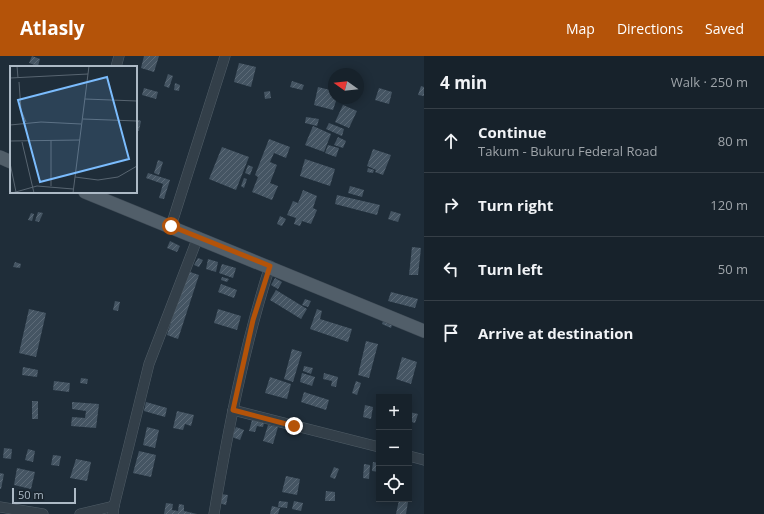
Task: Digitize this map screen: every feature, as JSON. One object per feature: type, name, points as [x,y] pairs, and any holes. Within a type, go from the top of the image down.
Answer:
[{"type":"main road","points":[[0,157],[10,162]]},
{"type":"main road","points":[[88,193],[270,266],[424,331]]},
{"type":"street","points":[[116,66],[120,56]]},
{"type":"street","points":[[171,226],[225,56]]},
{"type":"street","points":[[80,514],[113,510],[149,364],[198,237]]},
{"type":"street","points":[[214,514],[233,410],[253,320],[270,266]]},
{"type":"street","points":[[233,410],[376,446]]},
{"type":"street","points":[[412,457],[424,460]]},
{"type":"street","points":[[0,507],[43,514]]},
{"type":"building","points":[[32,56],[40,59],[38,66],[29,63]]},
{"type":"building","points":[[144,56],[159,56],[154,72],[141,68]]},
{"type":"building","points":[[239,63],[256,67],[251,87],[234,82]]},
{"type":"building","points":[[168,74],[173,76],[169,88],[164,86]]},
{"type":"building","points":[[292,81],[304,85],[302,90],[290,87]]},
{"type":"building","points":[[175,83],[180,85],[179,91],[174,90]]},
{"type":"building","points":[[421,86],[424,87],[424,96],[418,95]]},
{"type":"building","points":[[318,87],[328,90],[328,104],[335,104],[333,110],[314,105]]},
{"type":"building","points":[[144,88],[158,92],[156,99],[142,95]]},
{"type":"building","points":[[379,88],[392,92],[389,104],[375,100]]},
{"type":"building","points":[[270,91],[271,98],[265,99],[264,92]]},
{"type":"building","points":[[343,105],[357,111],[349,128],[335,122]]},
{"type":"building","points":[[306,117],[319,119],[317,126],[305,123]]},
{"type":"building","points":[[137,119],[141,121],[139,131],[137,131]]},
{"type":"building","points":[[329,123],[344,129],[342,136],[326,129]]},
{"type":"building","points":[[313,126],[331,134],[324,152],[305,145]]},
{"type":"building","points":[[338,137],[346,141],[343,148],[334,145]]},
{"type":"building","points":[[269,139],[290,147],[286,158],[274,153],[270,162],[277,165],[270,183],[278,186],[272,200],[252,192],[258,177],[255,175]]},
{"type":"building","points":[[328,145],[339,148],[336,157],[325,153]]},
{"type":"building","points":[[222,147],[249,157],[236,190],[209,179]]},
{"type":"building","points":[[373,149],[391,155],[383,175],[375,172],[376,170],[367,166]]},
{"type":"building","points":[[305,159],[335,169],[330,186],[300,176]]},
{"type":"building","points":[[158,160],[163,162],[159,175],[154,173]]},
{"type":"building","points":[[248,165],[253,167],[250,175],[245,173]]},
{"type":"building","points":[[368,168],[374,170],[373,173],[367,172]]},
{"type":"building","points":[[148,173],[170,180],[164,199],[159,198],[163,184],[146,178]]},
{"type":"building","points":[[244,178],[247,179],[244,188],[241,186]]},
{"type":"building","points":[[350,186],[364,190],[362,197],[348,193]]},
{"type":"building","points":[[303,190],[317,196],[313,208],[317,210],[311,224],[302,221],[300,226],[294,224],[296,218],[287,215],[293,201],[298,203]]},
{"type":"building","points":[[337,195],[380,205],[377,215],[335,204]]},
{"type":"building","points":[[391,211],[401,214],[398,222],[388,219]]},
{"type":"building","points":[[38,212],[43,213],[39,222],[35,221]]},
{"type":"building","points":[[31,213],[34,214],[32,221],[28,220]]},
{"type":"building","points":[[280,216],[286,219],[282,226],[277,224]]},
{"type":"building","points":[[170,241],[180,246],[177,252],[167,248]]},
{"type":"building","points":[[412,247],[421,248],[418,275],[409,275]]},
{"type":"building","points":[[198,258],[203,260],[199,267],[194,265]]},
{"type":"building","points":[[208,259],[218,262],[216,272],[206,269]]},
{"type":"building","points":[[15,262],[21,264],[20,268],[13,267]]},
{"type":"building","points":[[222,264],[236,268],[233,278],[219,273]]},
{"type":"building","points":[[187,271],[199,275],[178,339],[167,335]]},
{"type":"building","points":[[222,277],[229,279],[227,282],[221,280]]},
{"type":"building","points":[[275,278],[282,282],[278,289],[271,285]]},
{"type":"building","points":[[221,284],[237,290],[234,298],[218,292]]},
{"type":"building","points":[[276,290],[307,309],[301,319],[270,300]]},
{"type":"building","points":[[391,292],[418,299],[415,308],[388,301]]},
{"type":"building","points":[[305,299],[311,301],[308,307],[302,305]]},
{"type":"building","points":[[115,301],[120,302],[118,311],[113,310]]},
{"type":"building","points":[[29,309],[46,313],[36,357],[19,353]]},
{"type":"building","points":[[218,309],[241,316],[237,330],[214,323]]},
{"type":"building","points":[[317,309],[322,311],[320,319],[352,329],[348,342],[310,329]]},
{"type":"building","points":[[383,321],[392,325],[391,328],[382,324]]},
{"type":"building","points":[[366,341],[378,344],[369,378],[358,375]]},
{"type":"building","points":[[292,349],[302,352],[293,382],[284,379]]},
{"type":"building","points":[[402,357],[417,362],[411,384],[396,379]]},
{"type":"building","points":[[304,366],[313,368],[311,374],[303,371]]},
{"type":"building","points":[[23,367],[38,370],[37,377],[22,375]]},
{"type":"building","points":[[302,373],[315,377],[312,386],[300,382]]},
{"type":"building","points":[[324,373],[338,377],[336,387],[331,386],[332,381],[323,379]]},
{"type":"building","points":[[270,377],[291,384],[287,399],[265,393]]},
{"type":"building","points":[[81,378],[88,379],[87,384],[80,383]]},
{"type":"building","points":[[54,381],[70,383],[69,392],[53,390]]},
{"type":"building","points":[[356,381],[361,383],[357,395],[352,393]]},
{"type":"building","points":[[304,392],[329,400],[326,410],[301,402]]},
{"type":"building","points":[[32,401],[38,401],[38,419],[32,419]]},
{"type":"building","points":[[72,402],[99,404],[96,428],[71,426],[72,417],[85,418],[86,411],[72,409]]},
{"type":"building","points":[[146,402],[167,408],[165,417],[144,411]]},
{"type":"building","points":[[365,405],[373,407],[371,419],[363,417]]},
{"type":"building","points":[[177,411],[194,415],[191,426],[185,424],[183,430],[173,428]]},
{"type":"building","points":[[412,413],[418,414],[415,423],[412,422]]},
{"type":"building","points":[[252,420],[264,423],[263,427],[257,426],[255,432],[249,431]]},
{"type":"building","points":[[268,425],[278,427],[273,444],[263,441]]},
{"type":"building","points":[[147,427],[159,430],[155,448],[143,445]]},
{"type":"building","points":[[236,427],[244,430],[240,440],[232,437]]},
{"type":"building","points":[[4,448],[12,449],[11,459],[3,458]]},
{"type":"building","points":[[28,449],[35,451],[33,462],[25,460]]},
{"type":"building","points":[[139,451],[156,455],[151,477],[133,473]]},
{"type":"building","points":[[53,455],[61,456],[59,466],[51,465]]},
{"type":"building","points":[[76,459],[91,462],[87,481],[70,478]]},
{"type":"building","points":[[373,462],[376,462],[376,472],[372,471]]},
{"type":"building","points":[[364,464],[370,465],[369,479],[363,478]]},
{"type":"building","points":[[334,467],[339,469],[335,479],[330,477]]},
{"type":"building","points":[[17,468],[35,472],[31,489],[14,485]]},
{"type":"building","points":[[0,473],[4,474],[1,489],[0,489]]},
{"type":"building","points":[[286,476],[300,479],[297,495],[282,492]]},
{"type":"building","points":[[326,491],[335,492],[335,501],[325,501]]},
{"type":"building","points":[[221,494],[228,495],[226,505],[219,503]]},
{"type":"building","points":[[279,501],[288,502],[287,508],[278,507]]},
{"type":"building","points":[[294,501],[303,503],[301,511],[292,509]]},
{"type":"building","points":[[399,502],[408,502],[406,514],[396,514]]},
{"type":"building","points":[[166,503],[173,504],[172,510],[178,511],[179,504],[184,505],[184,511],[197,514],[164,514]]},
{"type":"building","points":[[272,506],[280,508],[278,514],[270,514]]},
{"type":"route","points":[[171,226],[270,266],[253,320],[233,410],[294,426]]}]
